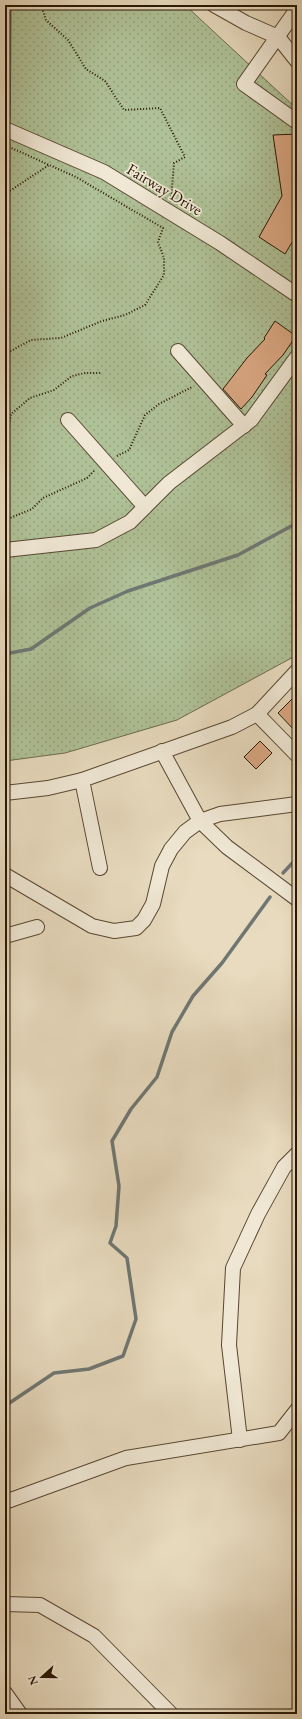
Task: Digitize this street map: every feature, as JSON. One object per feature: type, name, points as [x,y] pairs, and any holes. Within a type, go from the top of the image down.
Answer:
[{"type":"street","points":[[214,5],[246,23],[278,37],[297,61]]},
{"type":"street","points":[[297,9],[244,84],[297,122]]},
{"type":"street","name":"Fairway Drive","points":[[5,129],[104,172],[220,243],[297,295]]},
{"type":"street","points":[[178,351],[244,426]]},
{"type":"street","points":[[5,550],[96,540],[130,522],[169,483],[251,420],[297,357]]},
{"type":"street","points":[[68,420],[145,507]]},
{"type":"street","points":[[5,793],[48,788],[82,780],[232,726],[257,714],[297,671]]},
{"type":"street","points":[[257,714],[297,755]]},
{"type":"street","points":[[162,751],[200,821],[227,847],[297,899]]},
{"type":"street","points":[[82,780],[100,868]]},
{"type":"street","points":[[5,875],[92,926],[114,931],[136,928],[144,920],[153,904],[162,866],[172,849],[185,832],[200,821],[220,814],[297,804]]},
{"type":"street","points":[[5,936],[38,927]]},
{"type":"street","points":[[240,1440],[230,1345],[233,1268],[258,1214],[284,1167],[297,1154]]},
{"type":"street","points":[[5,1502],[126,1458],[279,1433],[297,1410]]},
{"type":"street","points":[[5,1604],[40,1605],[94,1636],[171,1714]]},
{"type":"street","points":[[5,1693],[20,1714]]},
{"type":"path","points":[[41,5],[46,20],[68,40],[86,69],[105,81],[124,110],[160,108],[185,157],[174,163],[171,200]]},
{"type":"path","points":[[5,352],[7,353],[31,340],[61,338],[102,321],[125,315],[146,305],[164,275],[164,258],[158,242],[163,228],[76,177],[7,146]]},
{"type":"path","points":[[5,194],[49,165]]},
{"type":"path","points":[[5,448],[11,414],[30,398],[54,390],[72,376],[84,372],[101,373]]},
{"type":"green space","points":[[5,5],[185,5],[297,109],[297,655],[177,720],[65,753],[5,761]]},
{"type":"building","points":[[297,134],[297,234],[285,254],[259,237],[282,196],[273,135]]},
{"type":"building","points":[[275,321],[296,336],[283,355],[265,374],[267,375],[252,397],[241,409],[223,389],[247,358],[265,339],[264,338]]},
{"type":"building","points":[[297,694],[297,733],[278,713]]},
{"type":"building","points":[[260,741],[272,753],[256,769],[244,757]]},
{"type":"waterway","points":[[9,118],[10,5]]},
{"type":"waterway","points":[[5,654],[31,649],[90,608],[128,591],[238,555],[297,523]]},
{"type":"waterway","points":[[283,873],[297,858]]},
{"type":"waterway","points":[[5,1406],[54,1373],[89,1369],[123,1356],[136,1319],[127,1258],[110,1243],[116,1226],[119,1186],[112,1141],[131,1109],[157,1077],[172,1032],[193,996],[222,963],[270,897]]}]
